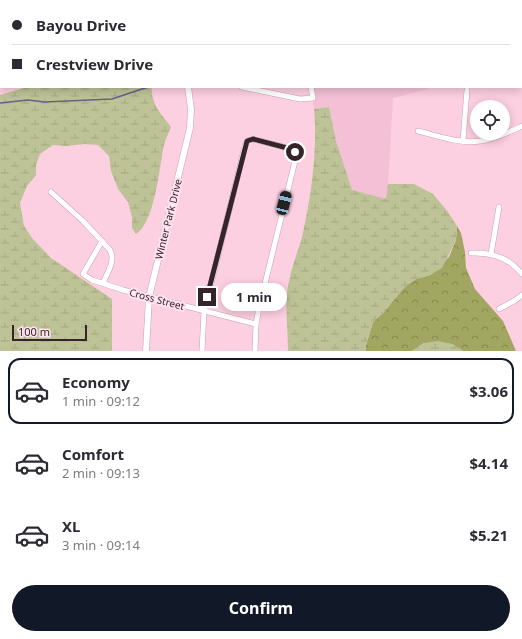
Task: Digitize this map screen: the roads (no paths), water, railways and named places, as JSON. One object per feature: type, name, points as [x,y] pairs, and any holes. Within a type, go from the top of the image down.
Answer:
[{"type":"street","name":"Winter Park Drive","points":[[146,351],[150,297],[190,128],[191,109],[188,88]]},
{"type":"street","points":[[247,88],[300,99],[313,98],[311,88]]},
{"type":"street","points":[[463,141],[467,90]]},
{"type":"street","points":[[418,131],[463,141],[480,141],[498,136],[522,126]]},
{"type":"street","points":[[202,351],[204,312],[247,141],[253,139],[291,149],[295,152],[296,158],[256,324],[255,351]]},
{"type":"street","points":[[51,192],[83,221],[110,250],[112,260],[103,283]]},
{"type":"street","points":[[491,254],[499,207]]},
{"type":"street","name":"Cross Street","points":[[102,241],[83,274],[92,280],[204,312],[256,324]]},
{"type":"street","points":[[471,253],[491,254],[513,263],[522,274]]},
{"type":"street","points":[[500,309],[522,295]]},
{"type":"waterway","points":[[0,103],[28,100],[45,102],[112,99],[145,88]]}]
